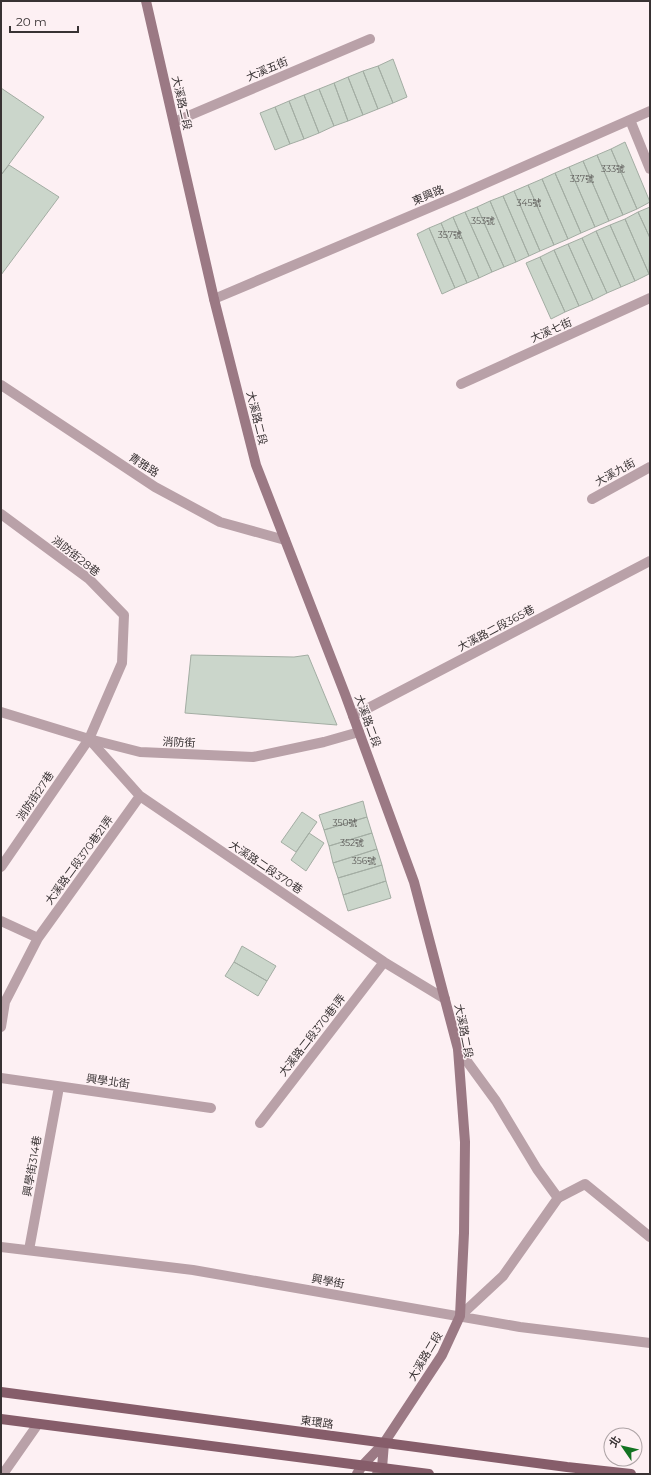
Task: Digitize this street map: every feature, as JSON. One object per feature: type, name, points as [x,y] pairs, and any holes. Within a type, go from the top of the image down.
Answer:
[{"type":"main road","name":"大溪路二段","points":[[146,1],[214,299],[256,465],[354,716],[414,882],[458,1050],[465,1142],[464,1233],[460,1316],[442,1355],[384,1443],[360,1470]]},
{"type":"main road","name":"東環路","points":[[1,1392],[611,1473],[631,1474]]},
{"type":"main road","points":[[1,1419],[360,1470],[429,1474]]},
{"type":"main road","points":[[380,1471],[384,1443]]},
{"type":"street","name":"大溪五街","points":[[174,122],[370,39]]},
{"type":"street","name":"東興路","points":[[214,299],[457,196],[650,111]]},
{"type":"street","points":[[630,120],[650,169]]},
{"type":"street","name":"大溪七街","points":[[461,384],[650,298]]},
{"type":"street","name":"青雅路","points":[[1,385],[155,486],[220,522],[285,540]]},
{"type":"street","name":"大溪九街","points":[[592,499],[649,469]]},
{"type":"street","name":"消防街28巷","points":[[1,514],[89,579],[124,615],[122,663],[89,739]]},
{"type":"street","name":"大溪路二段365巷","points":[[354,716],[650,561]]},
{"type":"street","name":"消防街","points":[[1,712],[89,739],[140,752],[253,757],[324,742],[359,732]]},
{"type":"street","name":"大溪路二段370巷","points":[[89,739],[140,796],[384,962],[445,999]]},
{"type":"street","name":"消防街27巷","points":[[1,867],[89,739]]},
{"type":"street","name":"大溪路二段370巷21弄","points":[[1,1027],[5,1002],[38,938],[140,796]]},
{"type":"street","points":[[1,921],[38,938]]},
{"type":"street","name":"大溪路二段370巷1弄","points":[[260,1123],[384,962]]},
{"type":"street","points":[[458,1050],[496,1101],[537,1169],[558,1198]]},
{"type":"street","name":"興學北街","points":[[1,1078],[211,1108]]},
{"type":"street","name":"興學街314巷","points":[[29,1250],[59,1087]]},
{"type":"street","points":[[460,1316],[503,1276],[558,1198],[585,1184],[650,1237]]},
{"type":"street","name":"興學街","points":[[1,1247],[193,1270],[520,1327],[650,1344]]},
{"type":"street","points":[[3,1474],[38,1424]]},
{"type":"building","points":[[393,59],[407,97],[393,103],[378,66]]},
{"type":"building","points":[[378,66],[393,103],[378,109],[363,71]]},
{"type":"building","points":[[363,71],[378,109],[363,115],[348,77]]},
{"type":"building","points":[[348,77],[363,115],[348,121],[334,83]]},
{"type":"building","points":[[334,83],[348,121],[334,126],[319,89]]},
{"type":"building","points":[[1,88],[44,117],[1,175]]},
{"type":"building","points":[[319,89],[334,126],[319,133],[304,95]]},
{"type":"building","points":[[304,95],[319,133],[304,139],[289,101]]},
{"type":"building","points":[[289,101],[304,139],[290,144],[275,107]]},
{"type":"building","points":[[275,107],[290,144],[275,150],[260,113]]},
{"type":"building","points":[[625,142],[650,202],[637,209],[611,149]]},
{"type":"building","points":[[611,149],[637,209],[623,215],[597,155]]},
{"type":"building","points":[[597,155],[623,215],[609,221],[583,161]]},
{"type":"building","points":[[583,161],[609,221],[595,227],[569,167]]},
{"type":"building","points":[[9,165],[59,197],[1,275],[1,175]]},
{"type":"building","points":[[569,167],[595,227],[581,233],[555,173]]},
{"type":"building","points":[[555,173],[581,233],[568,239],[542,179]]},
{"type":"building","points":[[542,179],[568,239],[554,245],[528,185]]},
{"type":"building","points":[[528,185],[554,245],[540,251],[514,191]]},
{"type":"building","points":[[514,191],[540,251],[529,256],[503,196]]},
{"type":"building","points":[[503,196],[529,256],[516,262],[490,201]]},
{"type":"building","points":[[490,201],[516,262],[504,267],[477,207]]},
{"type":"building","points":[[477,207],[504,267],[492,272],[465,212]]},
{"type":"building","points":[[650,207],[650,238],[638,212]]},
{"type":"building","points":[[465,212],[492,272],[479,278],[453,217]]},
{"type":"building","points":[[638,212],[650,238],[649,274],[625,219]]},
{"type":"building","points":[[453,217],[479,278],[467,283],[441,223]]},
{"type":"building","points":[[625,219],[649,274],[635,281],[610,225]]},
{"type":"building","points":[[441,223],[467,283],[455,288],[429,228]]},
{"type":"building","points":[[610,225],[635,281],[621,287],[596,231]]},
{"type":"building","points":[[429,228],[455,288],[442,294],[417,234]]},
{"type":"building","points":[[596,231],[621,287],[607,293],[582,238]]},
{"type":"building","points":[[582,238],[607,293],[593,300],[568,244]]},
{"type":"building","points":[[568,244],[593,300],[579,306],[554,250]]},
{"type":"building","points":[[554,250],[579,306],[565,312],[540,257]]},
{"type":"building","points":[[540,257],[565,312],[551,319],[526,263]]},
{"type":"building","points":[[191,655],[294,657],[308,655],[337,725],[185,713]]},
{"type":"building","points":[[363,801],[367,817],[324,830],[319,815]]},
{"type":"building","points":[[302,812],[317,822],[296,852],[281,842]]},
{"type":"building","points":[[367,817],[372,833],[329,846],[324,830]]},
{"type":"building","points":[[309,833],[324,843],[306,871],[291,860]]},
{"type":"building","points":[[372,833],[377,849],[333,863],[329,846]]},
{"type":"building","points":[[377,849],[382,865],[338,878],[333,863]]},
{"type":"building","points":[[382,865],[386,881],[343,895],[338,878]]},
{"type":"building","points":[[386,881],[391,898],[348,911],[343,895]]},
{"type":"building","points":[[242,946],[276,966],[267,981],[234,962]]},
{"type":"building","points":[[234,962],[267,981],[258,996],[225,976]]}]
